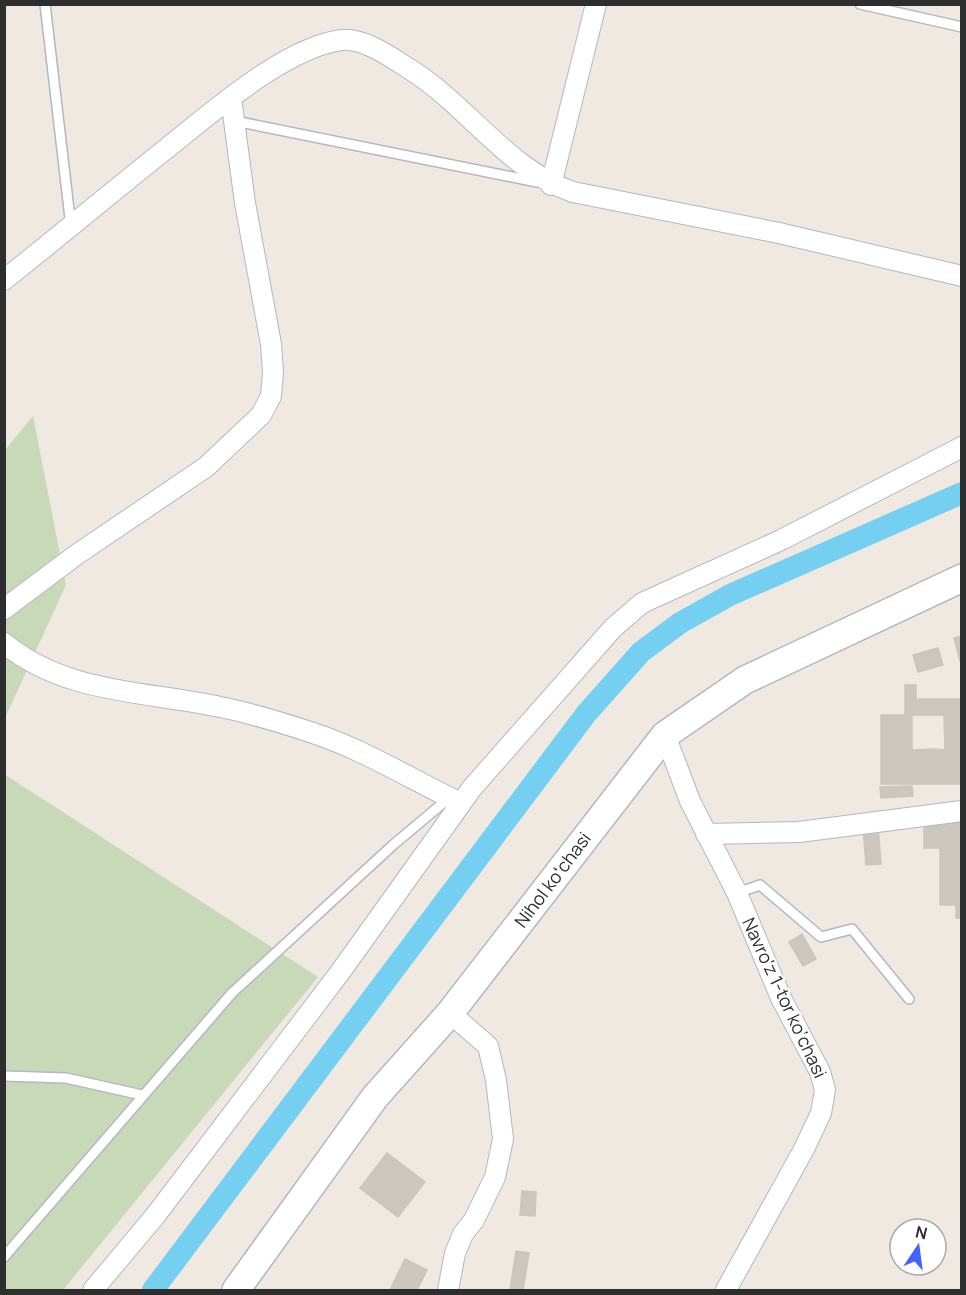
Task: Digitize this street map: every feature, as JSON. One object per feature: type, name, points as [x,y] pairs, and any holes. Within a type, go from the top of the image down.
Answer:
[{"type":"main road","name":"Nihol koʻchasi","points":[[236,1290],[375,1096],[450,1013],[666,735],[745,680],[962,578]]},
{"type":"street","points":[[552,185],[596,4]]},
{"type":"street","points":[[4,280],[231,98],[300,53],[342,40],[361,42],[413,72],[520,162],[552,185],[573,192],[779,233],[962,276]]},
{"type":"street","points":[[4,609],[76,555],[206,467],[261,415],[271,396],[273,372],[271,344],[245,203],[231,98]]},
{"type":"street","points":[[93,1290],[155,1216],[312,1009],[455,800],[613,628],[642,603],[781,540],[962,447]]},
{"type":"street","points":[[4,643],[20,656],[52,674],[113,690],[221,707],[315,734],[378,760],[455,800]]},
{"type":"street","points":[[666,735],[690,801],[737,893],[781,998],[820,1072],[825,1090],[822,1113],[726,1290]]},
{"type":"street","points":[[706,834],[799,832],[962,811]]},
{"type":"street","points":[[448,1290],[455,1253],[495,1177],[503,1139],[496,1080],[488,1046],[450,1013]]},
{"type":"lane","points":[[45,4],[71,226]]},
{"type":"lane","points":[[860,4],[962,27]]},
{"type":"lane","points":[[235,121],[552,185]]},
{"type":"lane","points":[[4,1257],[141,1095],[232,993],[393,845],[455,800]]},
{"type":"lane","points":[[737,893],[760,885],[821,937],[852,929],[909,999]]},
{"type":"lane","points":[[4,1076],[66,1078],[141,1095]]},
{"type":"green space","points":[[33,416],[66,585],[5,718],[5,450]]},
{"type":"green space","points":[[4,774],[318,977],[63,1290],[5,1290]]},
{"type":"building","points":[[962,636],[962,661],[960,661],[954,638]]},
{"type":"building","points":[[938,648],[943,665],[918,672],[913,655]]},
{"type":"building","points":[[905,685],[916,685],[916,699],[962,699],[962,784],[934,784],[934,749],[945,750],[944,715],[905,715]]},
{"type":"building","points":[[881,715],[912,715],[912,750],[934,749],[934,784],[881,784]]},
{"type":"building","points":[[912,786],[913,796],[881,798],[880,787]]},
{"type":"building","points":[[924,821],[959,821],[960,905],[940,905],[940,848],[924,848]]},
{"type":"building","points":[[959,821],[962,821],[962,897],[960,897]]},
{"type":"building","points":[[878,827],[881,864],[866,865],[863,828]]},
{"type":"building","points":[[960,897],[962,918],[956,918],[956,905],[960,905]]},
{"type":"building","points":[[802,934],[816,959],[803,966],[789,942]]},
{"type":"building","points":[[387,1153],[425,1182],[398,1217],[360,1188]]},
{"type":"building","points":[[522,1191],[536,1192],[535,1216],[520,1215]]},
{"type":"building","points":[[516,1251],[529,1253],[523,1290],[510,1290]]},
{"type":"building","points":[[405,1259],[427,1270],[417,1290],[390,1290]]},
{"type":"waterway","points":[[153,1290],[586,714],[641,652],[680,623],[730,595],[962,493]]}]
